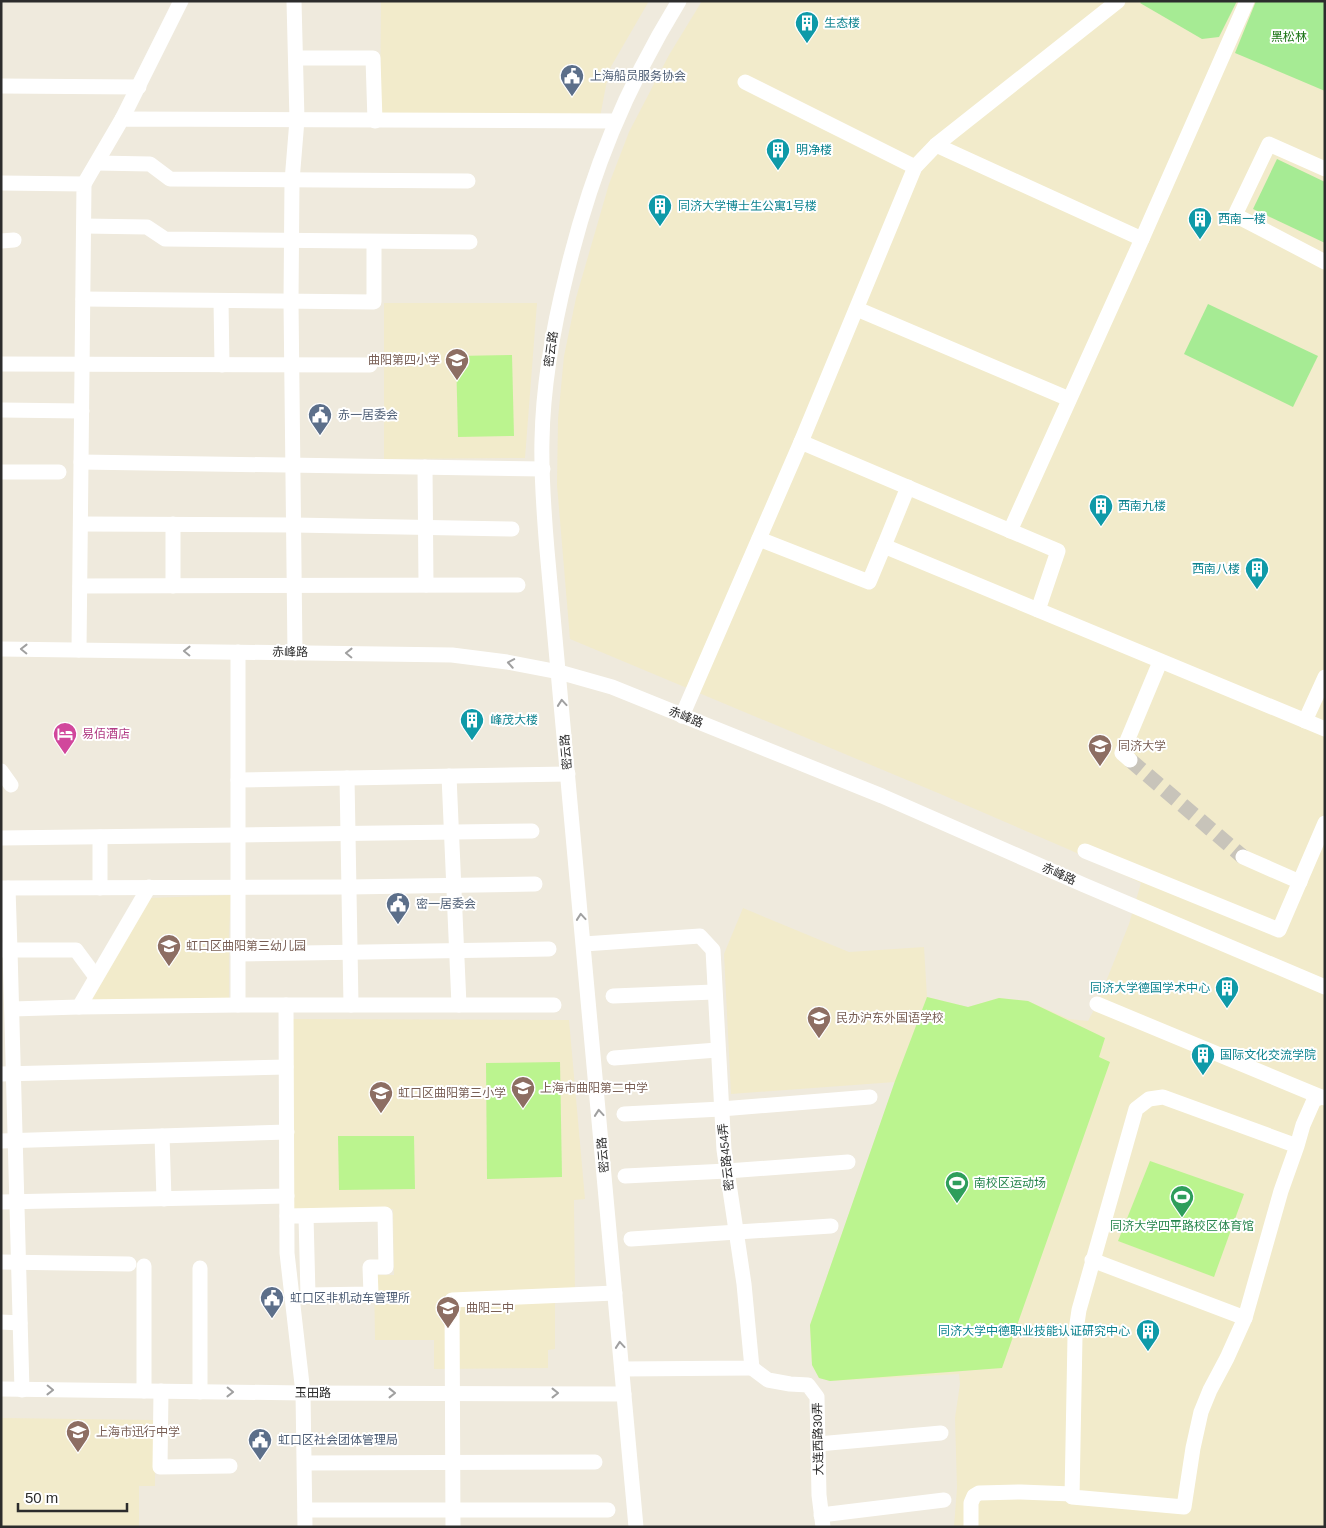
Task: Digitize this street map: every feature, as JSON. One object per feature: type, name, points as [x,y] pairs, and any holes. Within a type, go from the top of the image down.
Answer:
[{"type":"street","points":[[79,650],[84,184],[139,87],[181,1]]},
{"type":"street","points":[[294,1],[297,120],[292,181],[291,302],[295,652]]},
{"type":"street","name":"密云路","points":[[636,1527],[544,510],[542,441],[551,343],[574,244],[588,195],[604,148],[616,121],[650,50],[679,1]]},
{"type":"street","points":[[682,716],[801,442],[915,167],[936,145],[1118,1]]},
{"type":"street","points":[[1010,531],[1247,1]]},
{"type":"street","points":[[296,58],[373,58],[375,121]]},
{"type":"street","points":[[745,82],[915,167]]},
{"type":"street","points":[[1,86],[139,87]]},
{"type":"street","points":[[122,119],[616,121]]},
{"type":"street","points":[[1325,170],[1270,144],[1235,215],[1325,262]]},
{"type":"street","points":[[936,145],[1142,239]]},
{"type":"street","points":[[97,163],[150,164],[170,179],[468,181]]},
{"type":"street","points":[[1,183],[84,184]]},
{"type":"street","points":[[84,226],[147,227],[165,239],[470,242]]},
{"type":"street","points":[[83,300],[374,302],[374,242]]},
{"type":"street","points":[[221,301],[222,365]]},
{"type":"street","points":[[857,309],[1069,399]]},
{"type":"street","points":[[1,364],[370,365]]},
{"type":"street","points":[[1,410],[82,411]]},
{"type":"street","points":[[801,442],[1058,551],[1038,610]]},
{"type":"street","points":[[81,462],[543,469]]},
{"type":"street","points":[[425,467],[426,585]]},
{"type":"street","points":[[1,472],[59,472]]},
{"type":"street","points":[[759,538],[869,582],[908,487]]},
{"type":"street","points":[[81,524],[426,526],[512,529]]},
{"type":"street","points":[[173,524],[173,586]]},
{"type":"street","points":[[884,546],[1325,729]]},
{"type":"street","points":[[80,586],[518,585]]},
{"type":"street","name":"赤峰路","points":[[1,649],[452,655],[507,662],[559,672],[612,687],[882,796],[1084,885],[1325,987]]},
{"type":"street","points":[[238,652],[238,1005]]},
{"type":"street","points":[[1130,760],[1122,753],[1160,662]]},
{"type":"street","points":[[1305,721],[1325,676]]},
{"type":"street","points":[[1,771],[11,785]]},
{"type":"street","points":[[238,780],[568,774]]},
{"type":"street","points":[[448,776],[459,1005]]},
{"type":"street","points":[[347,778],[351,1005]]},
{"type":"street","points":[[1085,851],[1279,930],[1325,823]]},
{"type":"street","points":[[1,838],[532,831]]},
{"type":"street","points":[[100,837],[100,888]]},
{"type":"street","points":[[1243,857],[1300,882]]},
{"type":"street","points":[[22,1390],[17,1203],[8,1141],[7,1033],[12,1009],[6,950],[5,888],[349,887],[535,884]]},
{"type":"street","points":[[79,1007],[149,887]]},
{"type":"street","name":"密云路454弄","points":[[584,944],[700,936],[712,950],[724,1150],[744,1284],[752,1368]]},
{"type":"street","points":[[238,954],[549,949]]},
{"type":"street","points":[[6,950],[76,950],[96,977]]},
{"type":"street","points":[[613,996],[714,992]]},
{"type":"street","points":[[1097,1004],[1323,1098]]},
{"type":"street","points":[[12,1009],[238,1005],[554,1005]]},
{"type":"street","points":[[286,1005],[287,1253],[303,1393],[305,1527]]},
{"type":"street","points":[[614,1058],[717,1050]]},
{"type":"street","points":[[7,1074],[286,1067]]},
{"type":"street","points":[[624,1114],[721,1109],[870,1097]]},
{"type":"street","points":[[1298,1146],[1163,1097],[1149,1099],[1136,1109],[1078,1310],[1075,1337],[1072,1497],[1184,1507],[1193,1448],[1201,1412],[1245,1318],[1281,1191],[1298,1146],[1303,1125],[1314,1100],[1323,1098]]},
{"type":"street","points":[[8,1141],[287,1132]]},
{"type":"street","points":[[162,1136],[164,1199]]},
{"type":"street","points":[[625,1176],[848,1162]]},
{"type":"street","points":[[1,1202],[287,1196]]},
{"type":"street","points":[[287,1216],[385,1214],[386,1267],[370,1267],[371,1294],[308,1295],[306,1216]]},
{"type":"street","points":[[631,1239],[831,1226]]},
{"type":"street","points":[[1092,1260],[1245,1318]]},
{"type":"street","points":[[1,1262],[129,1264]]},
{"type":"street","points":[[144,1266],[144,1391]]},
{"type":"street","points":[[200,1268],[200,1392]]},
{"type":"street","points":[[453,1527],[452,1300],[615,1293]]},
{"type":"street","points":[[1,1322],[20,1323]]},
{"type":"street","points":[[622,1370],[752,1368]]},
{"type":"street","name":"大连西路30弄","points":[[752,1368],[768,1380],[808,1385],[817,1397],[819,1495],[822,1521]]},
{"type":"street","name":"玉田路","points":[[1,1389],[303,1393],[624,1394]]},
{"type":"street","points":[[161,1391],[160,1467],[230,1466]]},
{"type":"street","points":[[818,1444],[941,1434]]},
{"type":"street","points":[[305,1463],[453,1464],[595,1462]]},
{"type":"street","points":[[972,1527],[972,1503],[974,1496],[978,1493],[1072,1494]]},
{"type":"street","points":[[822,1521],[944,1500]]},
{"type":"street","points":[[305,1510],[608,1510]]},
{"type":"shaded area","points":[[381,1],[649,1],[609,70],[600,117],[380,115]]},
{"type":"shaded area","name":"同济大学","points":[[702,1],[1325,1],[1325,1527],[954,1527],[957,1488],[955,1418],[960,1384],[959,1374],[830,1381],[819,1378],[812,1365],[810,1325],[895,1082],[731,1094],[724,954],[743,908],[849,952],[924,947],[927,997],[968,1007],[999,998],[1028,1001],[1069,1019],[1088,1021],[1097,1004],[1129,924],[1141,883],[938,793],[570,639],[557,485],[558,419],[564,356],[576,298],[609,184],[629,132],[669,55]]},
{"type":"shaded area","name":"曲阳第四小学","points":[[384,303],[537,303],[525,458],[384,459]]},
{"type":"shaded area","name":"虹口区曲阳第三幼儿园","points":[[231,895],[229,1001],[88,1004],[149,898]]},
{"type":"shaded area","points":[[293,1019],[569,1020],[585,1199],[574,1200],[575,1298],[555,1299],[555,1349],[548,1350],[548,1368],[434,1369],[434,1340],[375,1340],[374,1275],[394,1275],[393,1209],[293,1209]]},
{"type":"shaded area","name":"上海市迅行中学","points":[[1,1418],[155,1420],[155,1486],[139,1486],[139,1527],[1,1527]]},
{"type":"green space","points":[[1142,1],[1237,1],[1219,37],[1202,39],[1140,3]]},
{"type":"green space","name":"黑松林","points":[[1256,1],[1325,1],[1325,91],[1235,53]]},
{"type":"green space","points":[[1277,159],[1325,182],[1325,243],[1253,209]]},
{"type":"green space","points":[[1208,304],[1318,356],[1293,407],[1184,354]]},
{"type":"green space","points":[[512,355],[514,436],[458,437],[456,356]]},
{"type":"green space","name":"南校区运动场","points":[[927,997],[968,1007],[999,998],[1028,1001],[1105,1038],[1099,1057],[1110,1062],[1002,1368],[830,1381],[819,1378],[812,1365],[810,1325],[895,1081]]},
{"type":"green space","points":[[560,1062],[562,1177],[487,1179],[486,1063]]},
{"type":"green space","points":[[338,1136],[414,1136],[415,1189],[339,1190]]},
{"type":"green space","name":"同济大学四平路校区体育馆","points":[[1150,1161],[1244,1194],[1214,1277],[1118,1241]]},
{"type":"tunnel","points":[[1130,760],[1243,857]]},
{"type":"place","name":"生态楼","points":[[807,44]]},
{"type":"place","name":"上海船员服务协会","points":[[572,97]]},
{"type":"place","name":"明净楼","points":[[778,171]]},
{"type":"place","name":"同济大学博士生公寓1号楼","points":[[660,227]]},
{"type":"place","name":"西南一楼","points":[[1200,240]]},
{"type":"place","name":"曲阳第四小学","points":[[457,381]]},
{"type":"place","name":"赤一居委会","points":[[320,436]]},
{"type":"place","name":"西南九楼","points":[[1101,527]]},
{"type":"place","name":"西南八楼","points":[[1257,590]]},
{"type":"place","name":"峰茂大楼","points":[[472,741]]},
{"type":"place","name":"易佰酒店","points":[[65,755]]},
{"type":"place","name":"同济大学","points":[[1100,767]]},
{"type":"place","name":"密一居委会","points":[[398,925]]},
{"type":"place","name":"虹口区曲阳第三幼儿园","points":[[169,967]]},
{"type":"place","name":"同济大学德国学术中心","points":[[1227,1009]]},
{"type":"place","name":"民办沪东外国语学校","points":[[819,1039]]},
{"type":"place","name":"国际文化交流学院","points":[[1203,1076]]},
{"type":"place","name":"上海市曲阳第二中学","points":[[523,1109]]},
{"type":"place","name":"虹口区曲阳第三小学","points":[[381,1114]]},
{"type":"place","name":"南校区运动场","points":[[957,1204]]},
{"type":"place","name":"同济大学四平路校区体育馆","points":[[1182,1218]]},
{"type":"place","name":"虹口区非机动车管理所","points":[[272,1319]]},
{"type":"place","name":"曲阳二中","points":[[448,1329]]},
{"type":"place","name":"同济大学中德职业技能认证研究中心","points":[[1148,1352]]},
{"type":"place","name":"上海市迅行中学","points":[[78,1453]]},
{"type":"place","name":"虹口区社会团体管理局","points":[[260,1461]]}]
